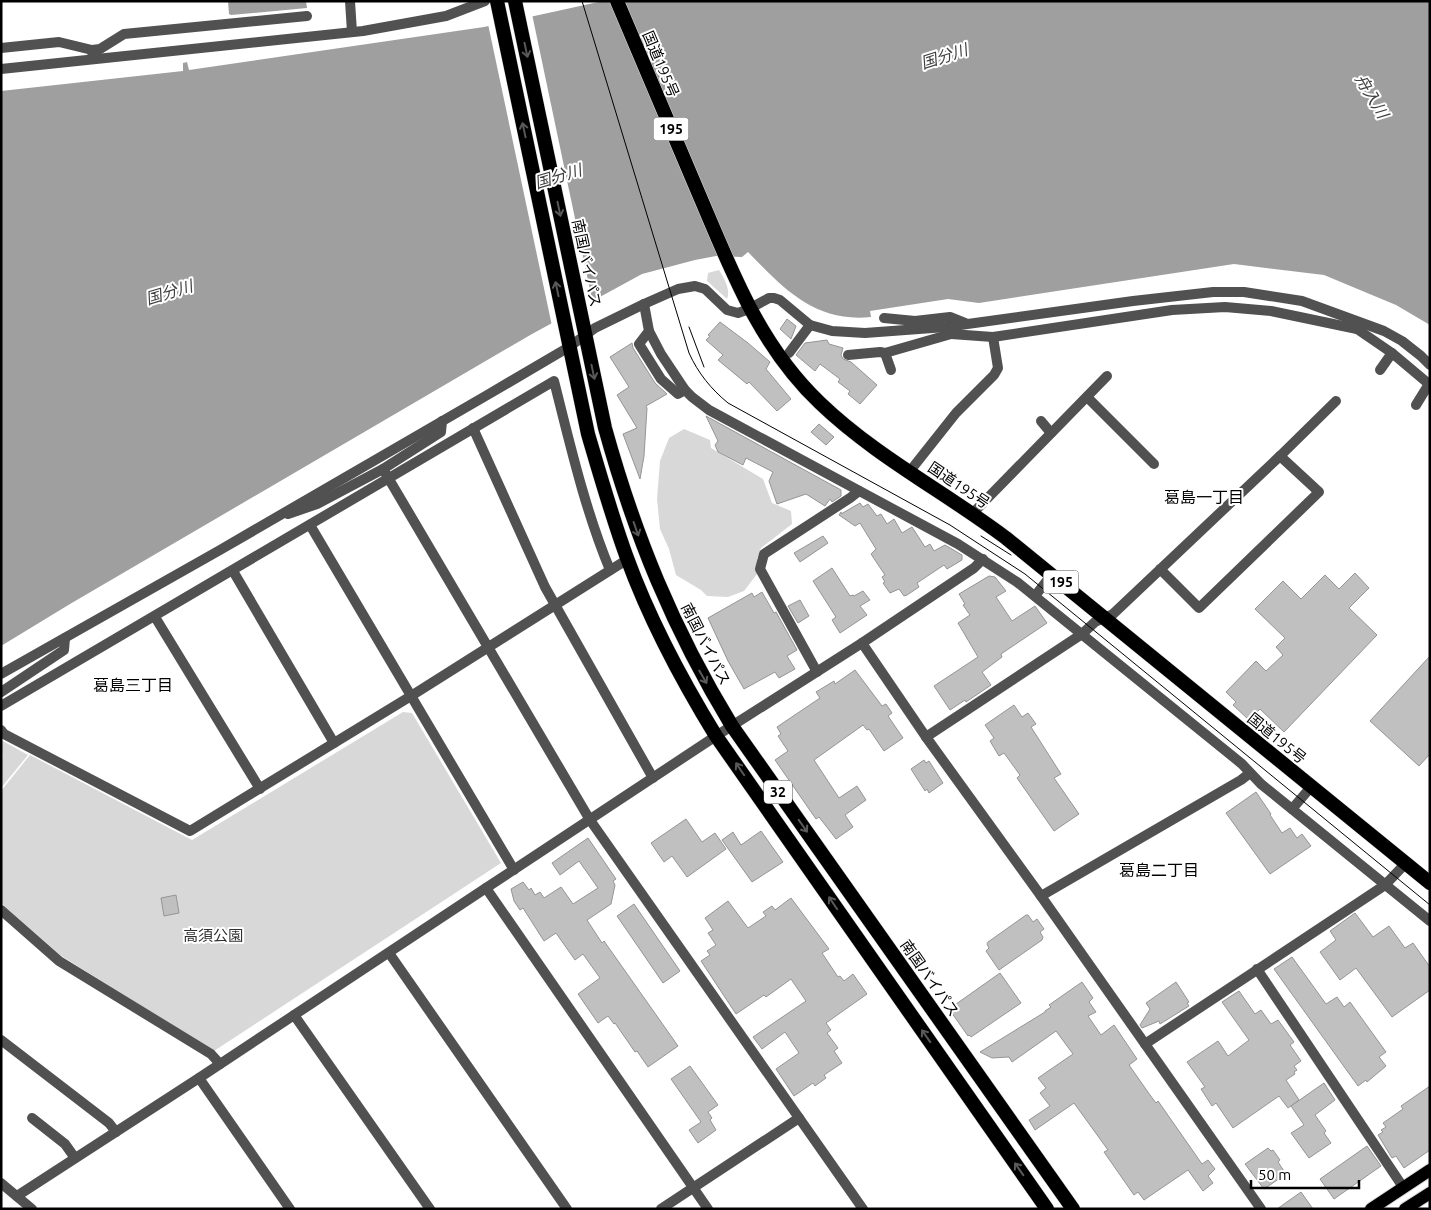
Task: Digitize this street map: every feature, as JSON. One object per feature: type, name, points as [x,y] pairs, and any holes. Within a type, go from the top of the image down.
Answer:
[{"type":"highway","name":"国道195号","points":[[617,1],[749,309],[774,349],[820,403],[868,442],[973,513],[1052,574],[1430,883]]},
{"type":"highway","name":"南国バイパス","points":[[516,2],[617,472],[644,550],[677,628],[732,726],[1073,1209]]},
{"type":"highway","name":"32","points":[[493,3],[588,434],[628,559],[668,652],[716,736],[1047,1209]]},
{"type":"main road","points":[[1371,1209],[1430,1170]]},
{"type":"main road","points":[[1405,1209],[1430,1192]]},
{"type":"street","points":[[350,1],[352,32]]},
{"type":"street","points":[[1,69],[92,55],[352,32],[446,16],[493,3]]},
{"type":"street","points":[[92,55],[124,34],[307,16]]},
{"type":"street","points":[[1,48],[60,42],[92,55]]},
{"type":"street","points":[[1,674],[442,421],[585,330],[595,328],[678,289],[695,286],[705,289],[728,310],[738,313],[769,298],[774,298],[780,300],[810,325],[832,331],[864,333],[950,330],[957,334],[994,337],[1172,310],[1225,307],[1271,311],[1308,319],[1353,323],[1429,384],[1416,404]]},
{"type":"street","points":[[848,355],[885,353],[966,324],[1178,296],[1213,292],[1244,292],[1302,301],[1353,323],[1384,331],[1408,346],[1430,365]]},
{"type":"street","points":[[644,304],[649,331],[661,354],[692,398],[709,410],[958,544],[1017,582],[1242,764],[1261,784],[1430,921]]},
{"type":"street","points":[[884,318],[916,322],[950,317],[966,324]]},
{"type":"street","points":[[789,353],[810,325]]},
{"type":"street","points":[[649,331],[639,344],[661,379],[678,394],[685,390]]},
{"type":"street","points":[[910,471],[956,413],[998,368],[994,337]]},
{"type":"street","points":[[885,353],[891,370]]},
{"type":"street","points":[[1380,370],[1392,353]]},
{"type":"street","points":[[973,513],[1107,376]]},
{"type":"street","points":[[275,518],[317,504],[386,474],[473,428],[554,381],[576,465],[610,570]]},
{"type":"street","points":[[1087,396],[1154,464]]},
{"type":"street","points":[[926,736],[1082,634],[1095,622],[1113,614],[1336,401]]},
{"type":"street","points":[[1,706],[310,525],[386,474],[441,432],[442,421]]},
{"type":"street","points":[[1041,421],[1052,433]]},
{"type":"street","points":[[473,428],[546,587],[653,778]]},
{"type":"street","points":[[1160,569],[1199,608],[1319,492],[1280,456]]},
{"type":"street","points":[[386,474],[590,820],[863,1209]]},
{"type":"street","points":[[817,672],[760,569],[764,554],[859,491]]},
{"type":"street","points":[[310,525],[514,870]]},
{"type":"street","points":[[1,730],[4,734],[190,831],[411,696],[628,559]]},
{"type":"street","points":[[17,1196],[389,953],[716,736],[862,643],[974,568],[983,559]]},
{"type":"street","points":[[233,571],[334,743]]},
{"type":"street","points":[[1035,596],[1052,574]]},
{"type":"street","points":[[155,617],[260,788]]},
{"type":"street","points":[[1,692],[64,650],[65,638]]},
{"type":"street","points":[[862,643],[1261,1209]]},
{"type":"street","points":[[1041,896],[1242,780],[1250,773]]},
{"type":"street","points":[[1292,809],[1311,787]]},
{"type":"street","points":[[1146,1044],[1385,885],[1406,863]]},
{"type":"street","points":[[486,888],[708,1209]]},
{"type":"street","points":[[1,910],[59,961],[211,1054],[220,1064]]},
{"type":"street","points":[[389,953],[567,1209]]},
{"type":"street","points":[[1257,969],[1403,1187]]},
{"type":"street","points":[[294,1015],[430,1209]]},
{"type":"street","points":[[1,1040],[109,1123],[116,1132]]},
{"type":"street","points":[[199,1078],[290,1209]]},
{"type":"street","points":[[32,1118],[65,1144],[75,1158]]},
{"type":"street","points":[[661,1209],[799,1118]]},
{"type":"street","points":[[1,1183],[32,1209]]},
{"type":"green space","points":[[719,270],[728,288],[727,299],[707,281],[708,273]]},
{"type":"green space","points":[[684,429],[710,440],[711,448],[763,479],[772,503],[791,511],[792,524],[761,548],[757,559],[757,574],[744,591],[728,597],[707,596],[701,590],[676,575],[669,549],[660,529],[657,499],[660,461],[669,438]]},
{"type":"green space","name":"高須公園","points":[[403,712],[412,713],[501,863],[214,1051],[60,955],[1,903],[1,791],[30,755],[192,840]]},
{"type":"green space","points":[[1,740],[28,755],[1,788],[1,760],[3,756],[1,755]]},
{"type":"water","points":[[228,1],[306,1],[307,8],[231,15],[229,14]]},
{"type":"water","points":[[603,1],[1430,1],[1430,325],[1396,305],[1324,275],[1234,264],[979,303],[948,299],[870,311],[871,317],[851,317],[833,315],[802,301],[775,279],[748,252],[742,257],[716,256],[695,260],[642,274],[532,334],[1,646],[1,91],[183,71],[183,63],[187,62],[189,70],[484,27]]},
{"type":"pier","points":[[532,14],[593,304],[552,326],[488,24]]},
{"type":"building","points":[[787,319],[796,326],[791,339],[780,329]]},
{"type":"building","points":[[720,322],[770,362],[766,369],[791,399],[777,411],[749,382],[747,384],[718,360],[723,355],[706,340]]},
{"type":"building","points":[[827,340],[829,344],[843,348],[841,355],[843,359],[851,362],[877,385],[860,404],[848,394],[850,391],[838,382],[840,379],[820,364],[815,371],[796,355],[805,343]]},
{"type":"building","points":[[632,343],[633,348],[655,383],[667,394],[646,406],[644,456],[640,479],[623,434],[637,428],[617,395],[629,387],[610,357]]},
{"type":"building","points":[[706,416],[841,490],[841,496],[832,502],[830,499],[825,506],[806,494],[777,504],[769,481],[773,472],[746,458],[743,465],[718,452],[715,445],[718,441]]},
{"type":"building","points":[[819,424],[834,437],[826,445],[811,432]]},
{"type":"building","points":[[860,503],[863,507],[868,504],[877,516],[881,514],[887,524],[894,519],[902,533],[912,527],[925,547],[930,544],[934,551],[945,545],[962,555],[962,560],[947,569],[944,565],[917,583],[919,587],[907,595],[904,596],[899,589],[890,593],[883,583],[885,582],[882,577],[885,575],[871,554],[876,549],[860,523],[855,526],[839,515],[841,512],[841,514]]},
{"type":"building","points":[[823,536],[828,543],[800,562],[794,553]]},
{"type":"building","points":[[832,568],[850,596],[863,591],[870,600],[860,606],[867,615],[840,633],[832,620],[836,617],[813,581]]},
{"type":"building","points":[[1355,573],[1369,588],[1349,608],[1377,635],[1284,732],[1260,709],[1249,720],[1233,705],[1236,702],[1226,692],[1256,661],[1266,671],[1283,655],[1276,647],[1285,638],[1255,609],[1283,581],[1301,599],[1325,575],[1339,589]]},
{"type":"building","points":[[989,576],[995,577],[1006,591],[996,597],[1012,621],[1035,606],[1047,623],[1001,654],[1002,657],[982,672],[991,685],[950,710],[934,686],[978,657],[958,623],[970,615],[963,605],[965,604],[959,594]]},
{"type":"building","points":[[762,592],[774,613],[776,612],[797,650],[787,656],[795,669],[779,678],[775,672],[744,689],[728,661],[708,618],[752,593],[754,597]]},
{"type":"building","points":[[800,600],[809,616],[798,623],[788,606]]},
{"type":"building","points":[[1430,656],[1430,754],[1419,766],[1370,721]]},
{"type":"building","points":[[855,670],[882,706],[886,704],[892,713],[888,716],[903,738],[884,751],[869,729],[867,730],[863,725],[814,760],[839,798],[857,786],[866,800],[845,815],[853,827],[836,839],[819,817],[816,819],[775,760],[788,751],[778,736],[781,734],[777,727],[820,698],[816,692],[834,681],[835,684]]},
{"type":"building","points":[[1014,705],[1022,717],[1028,713],[1036,724],[1031,727],[1061,774],[1054,778],[1079,814],[1054,831],[1017,778],[1020,775],[1004,753],[999,756],[990,741],[994,738],[985,725]]},
{"type":"building","points":[[924,760],[926,763],[929,761],[943,783],[929,793],[927,789],[925,791],[911,769]]},
{"type":"building","points":[[1256,792],[1282,833],[1290,828],[1297,838],[1302,834],[1311,846],[1270,874],[1226,813]]},
{"type":"building","points":[[686,819],[702,842],[715,833],[726,849],[687,877],[672,856],[664,862],[651,843]]},
{"type":"building","points":[[761,831],[783,862],[752,882],[722,840],[733,832],[741,845]]},
{"type":"building","points":[[588,838],[616,879],[613,881],[615,885],[611,904],[587,920],[678,1046],[648,1067],[615,1023],[608,1016],[598,1023],[578,994],[600,978],[583,954],[575,960],[556,933],[544,941],[523,908],[520,910],[514,901],[511,889],[523,882],[529,890],[531,888],[535,895],[540,892],[544,898],[561,887],[573,904],[598,888],[579,861],[560,875],[552,863]]},
{"type":"building","points":[[176,895],[179,913],[164,916],[161,898]]},
{"type":"building","points":[[791,898],[829,949],[822,953],[838,977],[840,976],[844,981],[853,974],[867,994],[826,1023],[831,1030],[827,1033],[838,1048],[834,1051],[842,1063],[824,1075],[826,1078],[815,1086],[813,1083],[794,1096],[776,1069],[799,1053],[785,1032],[762,1049],[753,1037],[806,1001],[791,979],[766,997],[764,995],[736,1014],[701,961],[710,955],[707,951],[716,945],[708,933],[713,930],[705,918],[728,901],[748,928],[766,916],[763,912],[772,906],[775,910]]},
{"type":"building","points":[[634,904],[680,971],[663,983],[617,916]]},
{"type":"building","points":[[1355,913],[1373,937],[1389,926],[1405,948],[1413,943],[1430,967],[1430,990],[1392,1017],[1356,968],[1340,980],[1320,952],[1336,940],[1330,931]]},
{"type":"building","points":[[1026,915],[1033,922],[1037,919],[1044,929],[1040,932],[1043,937],[1042,940],[999,970],[986,951],[989,948],[987,944]]},
{"type":"building","points":[[1292,957],[1326,1004],[1337,997],[1344,1007],[1350,1002],[1386,1052],[1379,1057],[1386,1066],[1367,1082],[1366,1080],[1358,1086],[1274,969]]},
{"type":"building","points":[[1000,973],[1021,1003],[971,1037],[968,1036],[949,1009]]},
{"type":"building","points":[[1082,982],[1093,998],[1089,1002],[1096,1012],[1088,1016],[1101,1035],[1114,1025],[1137,1059],[1129,1065],[1150,1095],[1156,1103],[1158,1101],[1202,1164],[1208,1160],[1215,1169],[1208,1176],[1213,1183],[1203,1191],[1188,1170],[1144,1200],[1138,1192],[1134,1195],[1104,1152],[1108,1150],[1074,1103],[1035,1130],[1029,1120],[1050,1106],[1040,1093],[1046,1088],[1038,1078],[1073,1054],[1056,1031],[1012,1062],[1009,1057],[992,1058],[980,1052],[1045,1012],[1051,1007],[1049,1005]]},
{"type":"building","points":[[1176,982],[1189,1002],[1187,1003],[1189,1006],[1160,1024],[1159,1021],[1142,1028],[1140,1025],[1150,1009],[1146,1003]]},
{"type":"building","points":[[1239,991],[1255,1014],[1261,1010],[1271,1024],[1278,1020],[1294,1042],[1290,1045],[1301,1061],[1294,1066],[1297,1070],[1294,1072],[1295,1074],[1286,1080],[1299,1100],[1288,1108],[1279,1096],[1233,1128],[1216,1103],[1212,1106],[1201,1089],[1205,1087],[1187,1062],[1218,1041],[1228,1056],[1249,1040],[1222,1002]]},
{"type":"building","points":[[690,1066],[718,1105],[708,1112],[716,1130],[698,1143],[689,1130],[701,1122],[671,1079]]},
{"type":"building","points":[[1324,1083],[1335,1100],[1315,1115],[1326,1131],[1324,1133],[1331,1143],[1309,1158],[1291,1133],[1304,1125],[1291,1106]]},
{"type":"building","points":[[1430,1086],[1430,1150],[1404,1168],[1396,1156],[1392,1158],[1378,1135],[1386,1127],[1383,1123],[1403,1109],[1401,1106]]},
{"type":"building","points":[[1367,1146],[1381,1166],[1334,1199],[1320,1179]]},
{"type":"building","points":[[1268,1148],[1271,1151],[1273,1150],[1280,1160],[1278,1162],[1286,1174],[1264,1189],[1245,1164]]},
{"type":"building","points":[[1301,1192],[1313,1209],[1277,1209]]},
{"type":"tram line","points":[[582,1],[689,353],[696,367],[716,392],[728,403],[950,525],[1025,574],[1430,905]]},
{"type":"tram line","points":[[689,327],[704,367]]},
{"type":"tram line","points":[[981,536],[1011,555]]},
{"type":"district","name":"葛島一丁目","points":[[1204,497]]},
{"type":"district","name":"葛島三丁目","points":[[133,685]]},
{"type":"district","name":"葛島二丁目","points":[[1159,870]]},
{"type":"water label","name":"国分川","points":[[944,56]]},
{"type":"water label","name":"舟入川","points":[[1372,96]]},
{"type":"water label","name":"国分川","points":[[558,176]]},
{"type":"water label","name":"国分川","points":[[169,292]]}]
